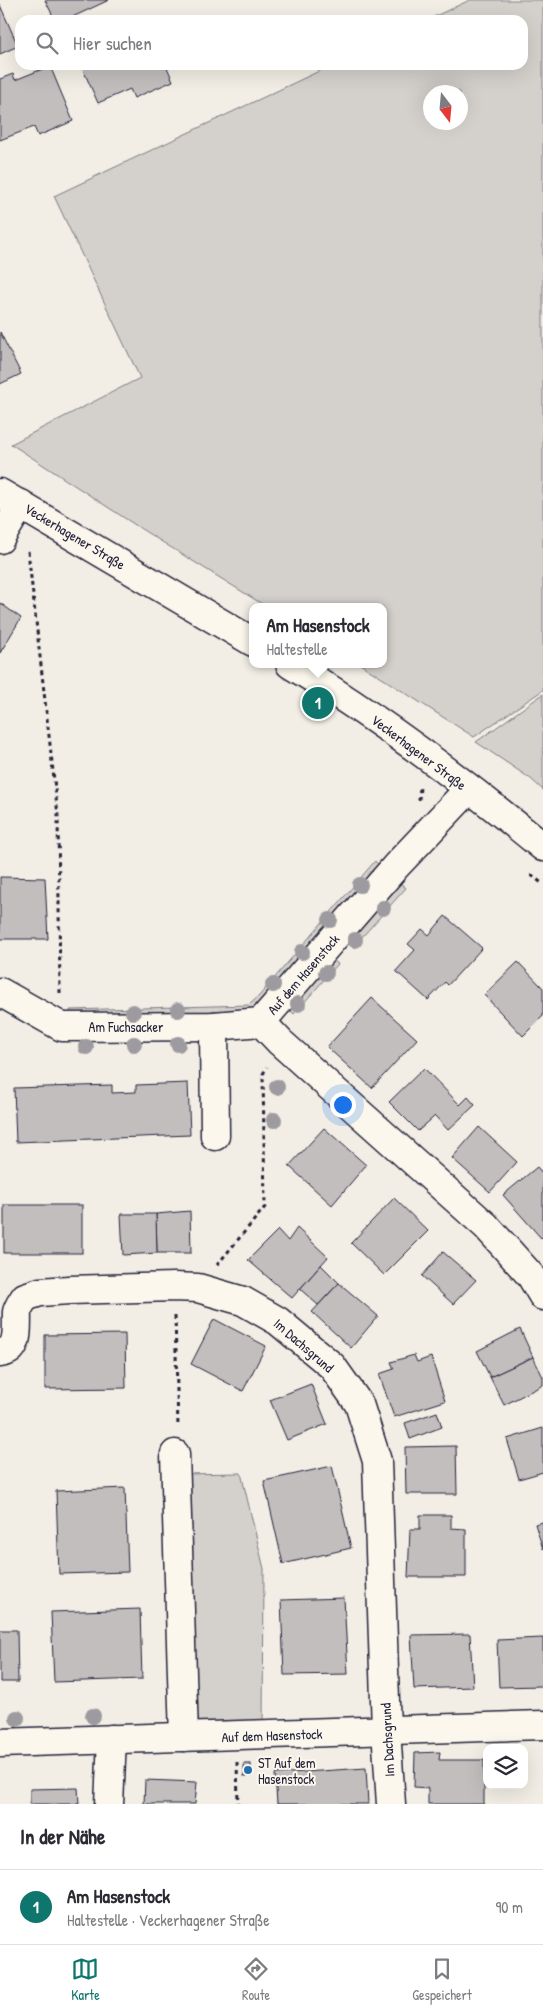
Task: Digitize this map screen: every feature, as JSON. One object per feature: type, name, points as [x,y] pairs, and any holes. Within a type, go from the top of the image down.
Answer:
[{"type":"street","points":[[0,539],[11,498]]},
{"type":"street","name":"Veckerhagener Straße","points":[[11,498],[249,640]]},
{"type":"street","name":"Veckerhagener Straße","points":[[297,668],[352,702],[543,847]]},
{"type":"street","name":"Auf dem Hasenstock","points":[[468,789],[396,866],[261,1022],[280,1042],[486,1226],[531,1276],[543,1296]]},
{"type":"street","name":"Am Fuchsacker","points":[[0,992],[62,1027],[214,1026],[261,1022]]},
{"type":"street","points":[[214,1026],[215,1136]]},
{"type":"street","name":"Im Dachsgrund","points":[[0,1353],[4,1353],[13,1346],[18,1331],[17,1310],[25,1297],[40,1292],[186,1288],[243,1301],[278,1321],[332,1366],[359,1404],[377,1461],[390,1804]]},
{"type":"street","points":[[175,1454],[184,1737]]},
{"type":"street","name":"Auf dem Hasenstock","points":[[0,1743],[543,1725]]},
{"type":"street","points":[[109,1804],[112,1739]]},
{"type":"path","points":[[27,546],[58,815],[62,1027]]},
{"type":"path","points":[[175,1454],[178,1445],[186,1288],[265,1207],[263,1074],[280,1042]]},
{"type":"path","points":[[237,1736],[238,1804]]},
{"type":"shaded area","points":[[470,0],[543,0],[543,690],[474,737],[366,668],[387,668],[387,603],[261,603],[146,532],[11,444],[140,378],[54,196],[321,70],[528,70],[528,15],[438,15]]},
{"type":"shaded area","points":[[543,694],[543,790],[531,779],[476,742]]},
{"type":"shaded area","points":[[375,861],[380,866],[257,1009],[250,1011],[73,1016],[70,1010],[249,1005],[259,996]]},
{"type":"shaded area","points":[[400,883],[406,888],[353,947],[348,943]]},
{"type":"shaded area","points":[[333,960],[338,964],[294,1014],[291,1011],[295,1003]]},
{"type":"shaded area","points":[[241,1473],[264,1569],[263,1726],[193,1730],[183,1474]]},
{"type":"building","points":[[45,0],[109,0],[77,15],[52,15]]},
{"type":"building","points":[[0,5],[15,39],[15,47],[0,54]]},
{"type":"building","points":[[40,70],[52,70],[73,121],[38,136],[34,127],[0,140],[0,79],[13,74],[15,80]]},
{"type":"building","points":[[83,70],[168,70],[173,81],[134,98],[130,89],[98,103]]},
{"type":"building","points":[[0,332],[21,374],[0,384]]},
{"type":"building","points":[[0,603],[21,618],[0,653]]},
{"type":"building","points":[[0,877],[45,878],[48,939],[0,939]]},
{"type":"building","points":[[445,916],[482,948],[448,985],[445,982],[428,1000],[396,971],[415,950],[408,944],[422,929],[429,935]]},
{"type":"building","points":[[518,962],[543,988],[543,1016],[523,1036],[484,995]]},
{"type":"building","points":[[372,998],[417,1039],[372,1088],[327,1047]]},
{"type":"building","points":[[424,1068],[460,1105],[468,1097],[475,1105],[448,1130],[435,1116],[418,1131],[389,1102]]},
{"type":"building","points":[[188,1083],[190,1135],[16,1142],[14,1088],[112,1085],[112,1093],[136,1092],[136,1085]]},
{"type":"building","points":[[479,1127],[517,1162],[490,1192],[452,1158]]},
{"type":"building","points":[[324,1128],[366,1165],[332,1205],[289,1166]]},
{"type":"building","points":[[537,1167],[543,1174],[543,1236],[541,1238],[503,1195]]},
{"type":"building","points":[[394,1198],[428,1231],[384,1275],[351,1243]]},
{"type":"building","points":[[4,1205],[82,1205],[82,1253],[4,1253]]},
{"type":"building","points":[[190,1211],[191,1253],[157,1253],[156,1214]]},
{"type":"building","points":[[121,1214],[156,1214],[157,1253],[123,1255]]},
{"type":"building","points":[[297,1228],[328,1257],[292,1298],[248,1260],[278,1230],[288,1241]]},
{"type":"building","points":[[443,1252],[476,1280],[453,1304],[422,1276]]},
{"type":"building","points":[[321,1265],[339,1283],[318,1305],[300,1289]]},
{"type":"building","points":[[339,1283],[378,1316],[351,1348],[312,1312]]},
{"type":"building","points":[[214,1319],[266,1346],[243,1391],[191,1364]]},
{"type":"building","points":[[520,1329],[533,1357],[490,1377],[477,1351]]},
{"type":"building","points":[[125,1334],[126,1388],[45,1389],[45,1335]]},
{"type":"building","points":[[414,1355],[417,1362],[431,1357],[445,1401],[394,1417],[379,1374],[394,1369],[391,1362]]},
{"type":"building","points":[[533,1357],[543,1377],[543,1385],[504,1405],[490,1377]]},
{"type":"building","points":[[311,1384],[327,1424],[287,1440],[270,1400]]},
{"type":"building","points":[[437,1412],[442,1427],[410,1439],[405,1423]]},
{"type":"building","points":[[543,1428],[543,1472],[519,1479],[507,1439]]},
{"type":"building","points":[[456,1446],[457,1494],[406,1494],[405,1447]]},
{"type":"building","points":[[332,1466],[351,1548],[283,1564],[264,1481]]},
{"type":"building","points":[[125,1488],[128,1572],[59,1574],[56,1491]]},
{"type":"building","points":[[420,1515],[451,1515],[451,1528],[466,1529],[466,1577],[408,1577],[410,1529],[420,1529]]},
{"type":"building","points":[[543,1522],[543,1549],[535,1524]]},
{"type":"building","points":[[344,1598],[348,1674],[284,1675],[281,1600]]},
{"type":"building","points":[[140,1609],[142,1679],[54,1682],[51,1612]]},
{"type":"building","points":[[0,1630],[17,1630],[18,1682],[0,1682]]},
{"type":"building","points":[[470,1634],[473,1687],[414,1689],[411,1635]]},
{"type":"building","points":[[543,1638],[543,1686],[499,1687],[497,1640]]},
{"type":"building","points":[[440,1752],[439,1760],[483,1760],[484,1804],[428,1804],[428,1788],[414,1787],[415,1753]]},
{"type":"building","name":"ST Auf dem Hasenstock","points":[[244,1764],[251,1764],[251,1776],[244,1776]]},
{"type":"building","points":[[366,1768],[368,1804],[277,1804],[275,1774]]},
{"type":"building","points":[[145,1780],[197,1782],[195,1804],[144,1804]]},
{"type":"building","points":[[78,1788],[79,1804],[30,1804],[30,1789]]},
{"type":"place","name":"Am Hasenstock","points":[[318,703]]},
{"type":"place","name":"ST Auf dem Hasenstock","points":[[248,1770]]}]
